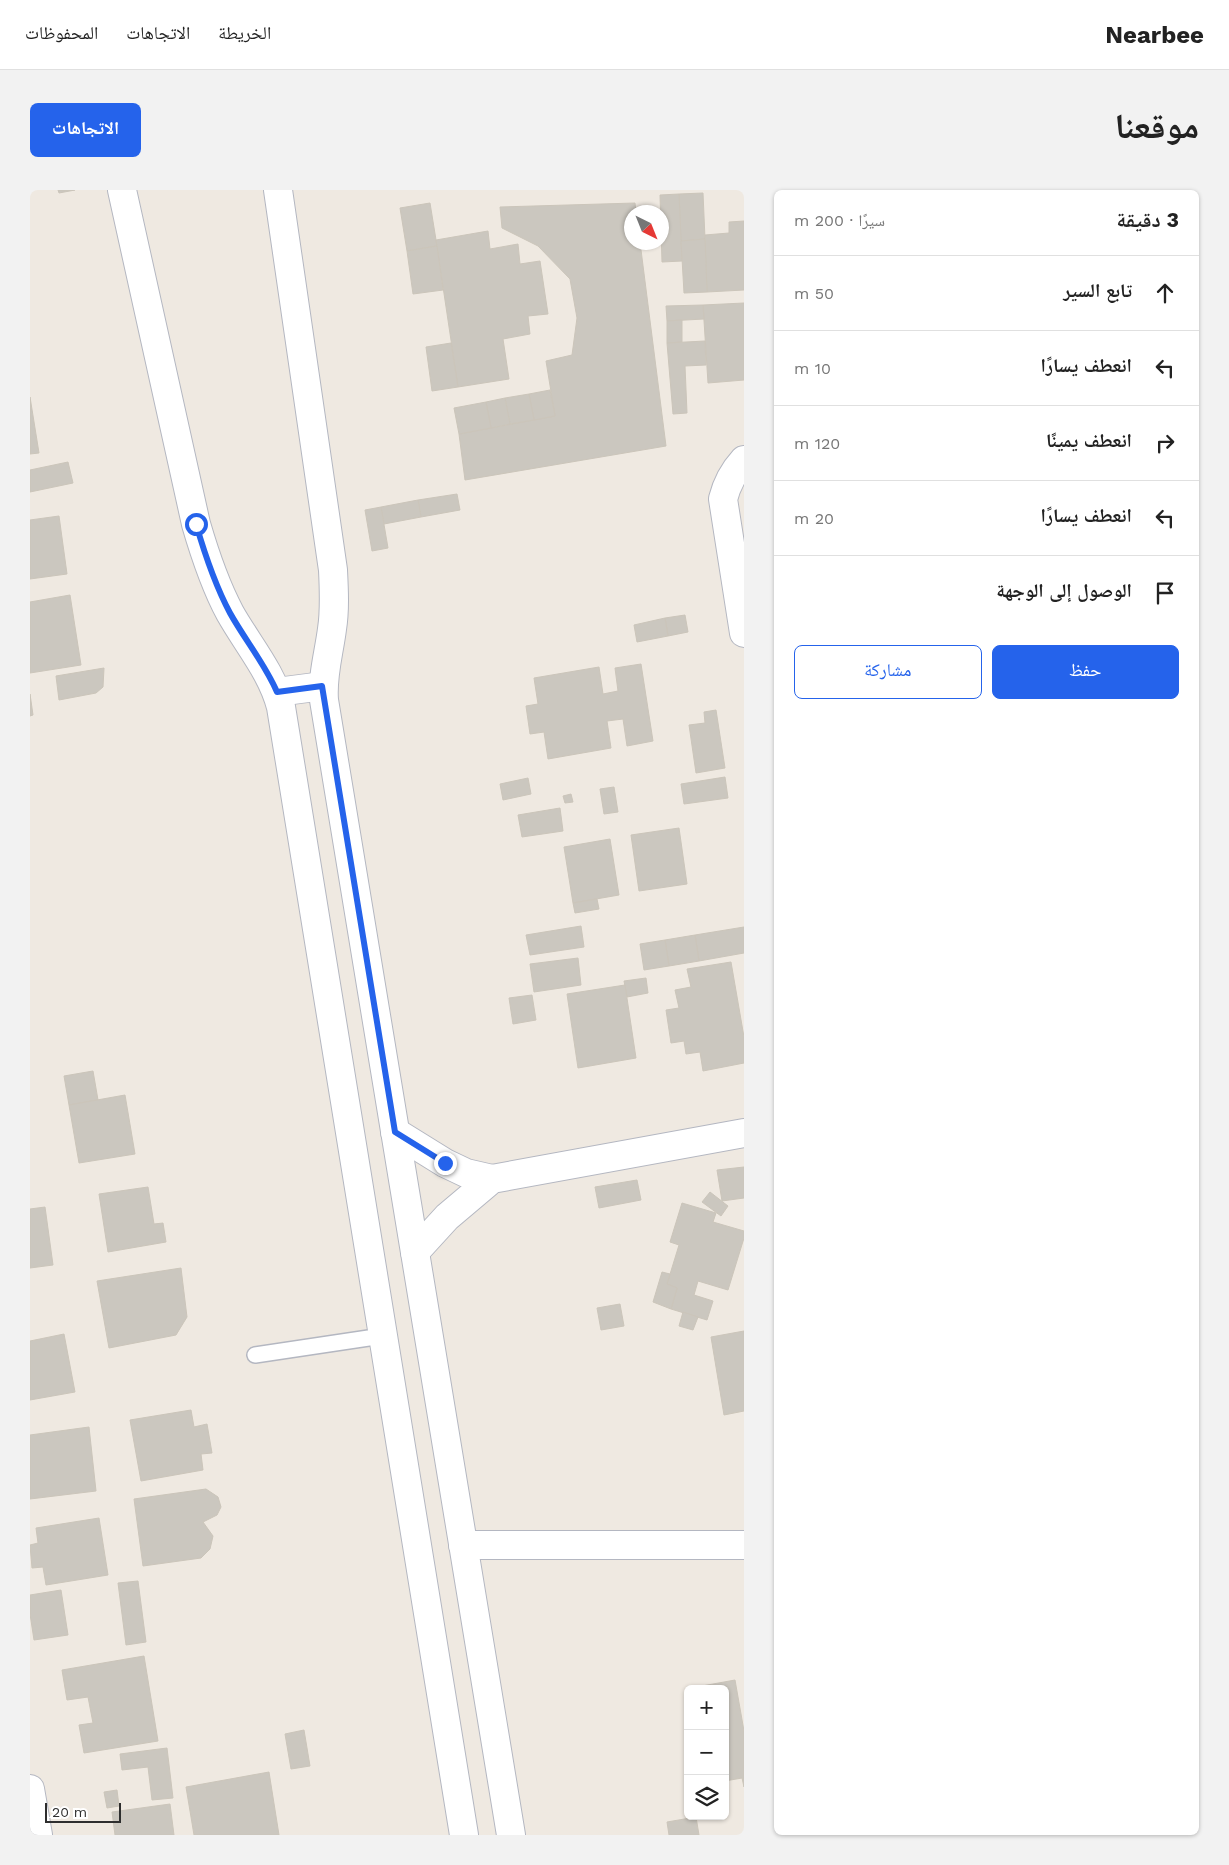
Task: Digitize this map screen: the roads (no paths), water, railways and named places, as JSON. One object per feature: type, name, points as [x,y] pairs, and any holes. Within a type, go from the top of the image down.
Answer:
[{"type":"main road","points":[[122,190],[196,524],[205,554],[229,612],[271,678],[277,692],[464,1835]]},
{"type":"main road","points":[[281,190],[333,570],[333,627],[322,686],[511,1835]]},
{"type":"main road","points":[[744,460],[735,470],[727,484],[723,499],[744,633]]},
{"type":"main road","points":[[277,692],[322,686]]},
{"type":"main road","points":[[395,1132],[445,1163],[466,1173],[492,1179],[744,1134]]},
{"type":"main road","points":[[415,1252],[447,1217],[492,1179]]},
{"type":"main road","points":[[463,1545],[744,1545]]},
{"type":"main road","points":[[30,1789],[38,1835]]},
{"type":"lane","points":[[255,1356],[382,1336]]}]
